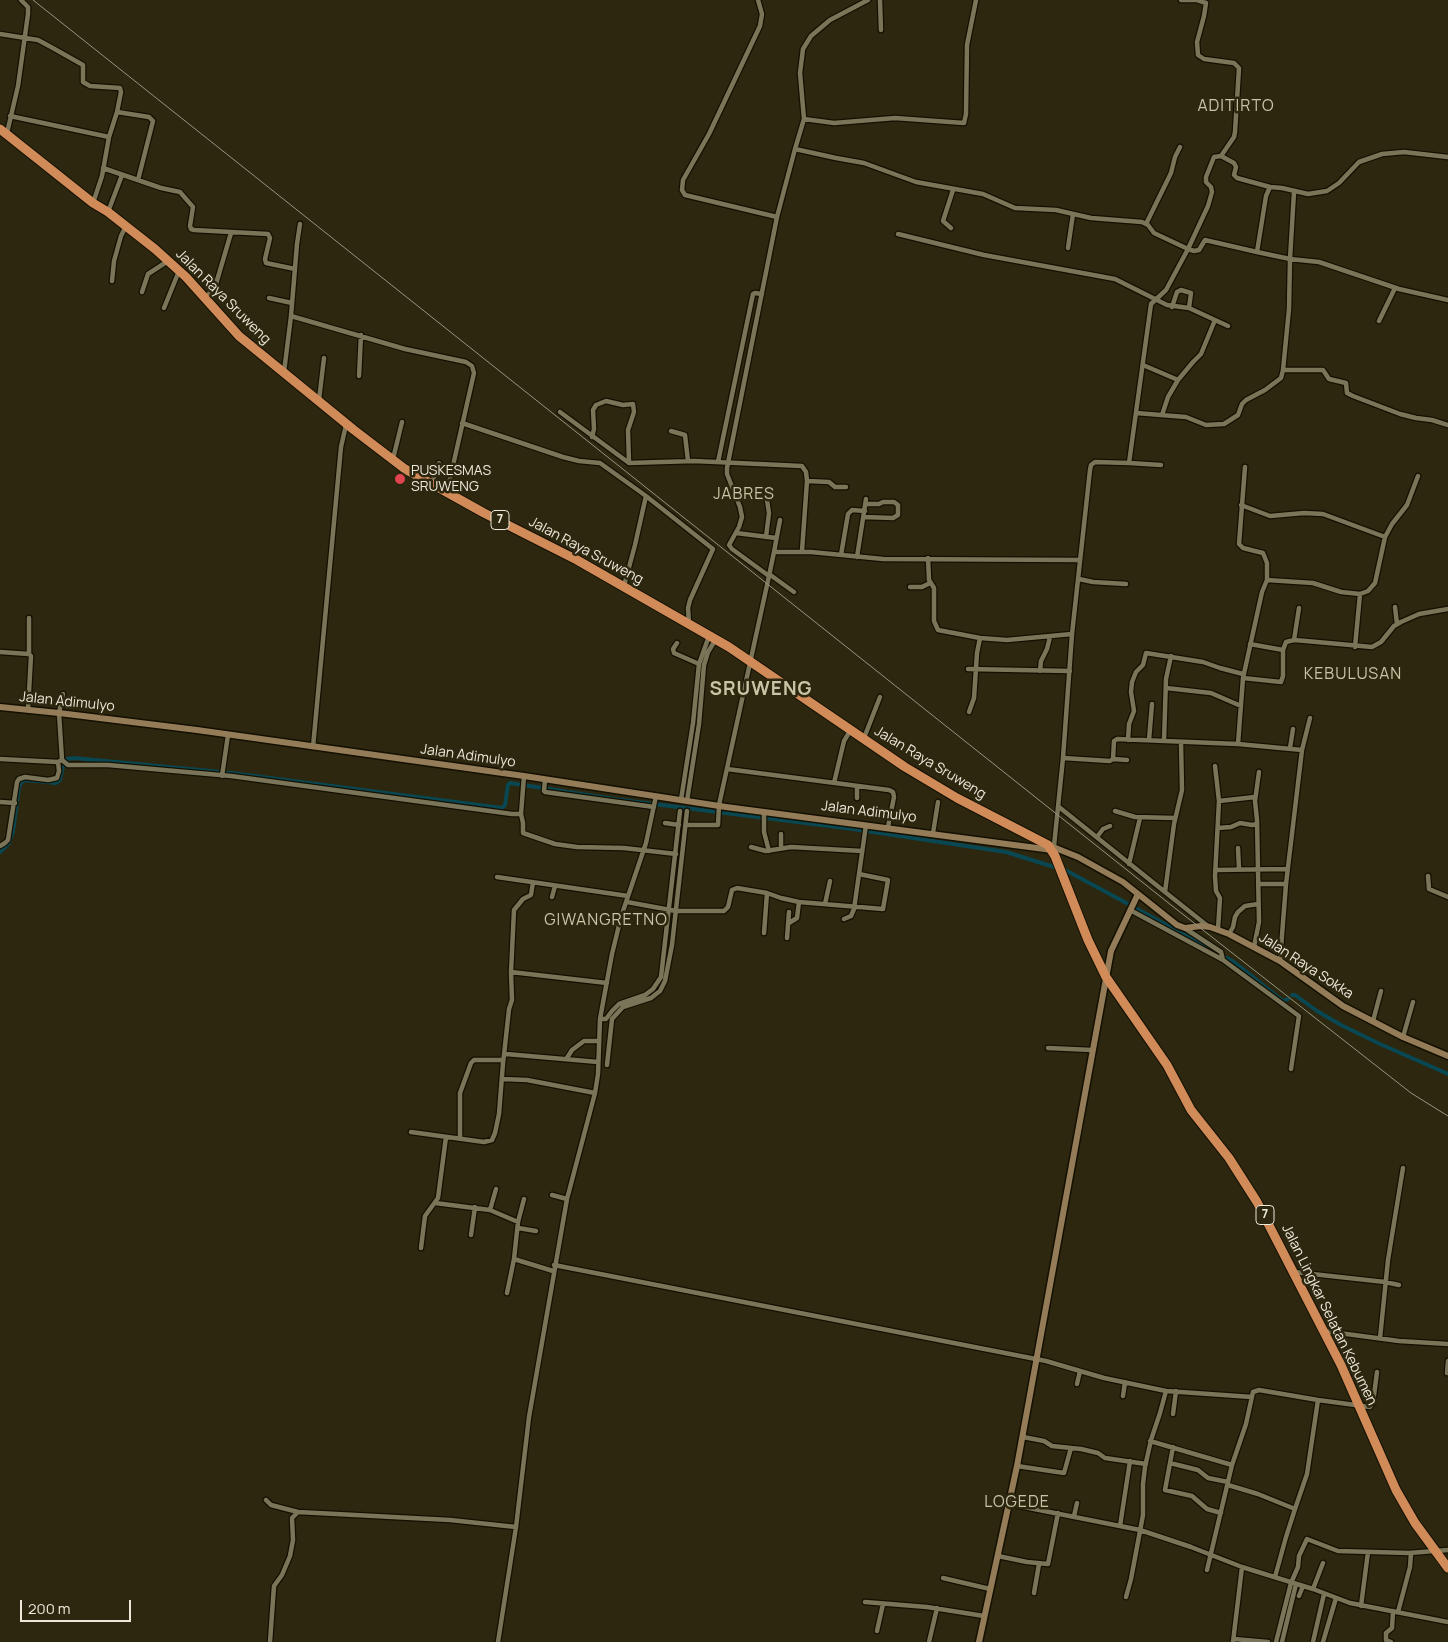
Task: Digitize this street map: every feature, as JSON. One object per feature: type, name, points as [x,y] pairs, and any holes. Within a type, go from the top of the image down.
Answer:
[{"type":"highway","name":"Jalan Raya Sruweng","points":[[3,131],[93,203],[143,239],[179,271],[239,336],[405,469],[577,560],[713,637],[750,660],[850,732],[945,792],[1051,847]]},
{"type":"highway","name":"Jalan Lingkar Selatan Kebumen","points":[[1051,847],[1088,940],[1106,977],[1167,1065],[1191,1110],[1245,1181],[1270,1225],[1324,1331],[1396,1490],[1415,1523],[1448,1568]]},
{"type":"street","points":[[3,131],[10,116],[18,86],[28,8],[21,0]]},
{"type":"street","points":[[758,0],[762,14],[760,26],[709,134],[683,180],[682,190],[686,195],[693,197],[777,217]]},
{"type":"street","points":[[794,592],[730,547],[730,542],[741,522],[742,512],[727,474],[728,463],[777,217],[804,119],[800,73],[803,48],[811,36],[830,20],[868,0]]},
{"type":"street","points":[[880,0],[881,30]]},
{"type":"street","points":[[804,119],[834,124],[895,118],[964,123],[966,114],[967,45],[976,0]]},
{"type":"street","points":[[1181,0],[1206,2],[1197,42],[1198,55],[1204,59],[1234,63],[1239,68],[1235,132],[1232,141],[1222,156]]},
{"type":"street","points":[[0,34],[38,40],[52,47],[83,65],[83,82],[90,86],[120,88],[117,112],[93,203]]},
{"type":"street","points":[[117,112],[149,117],[153,120],[138,180]]},
{"type":"street","points":[[10,116],[110,138]]},
{"type":"street","points":[[1146,224],[1171,173],[1175,156],[1180,147]]},
{"type":"street","points":[[795,149],[864,163],[916,182],[984,194],[1016,208],[1056,210],[1097,219],[1146,224],[1154,233],[1188,249],[1198,251],[1204,241],[1207,240],[1290,259],[1326,264],[1395,288],[1448,300]]},
{"type":"street","points":[[1129,463],[1151,307],[1155,300],[1166,290],[1188,249],[1212,194],[1212,190],[1206,182],[1207,172],[1214,157],[1222,156],[1234,163],[1236,166],[1234,174],[1236,178],[1308,194],[1327,191],[1360,162],[1382,154],[1404,152],[1448,157]]},
{"type":"street","points":[[103,168],[180,192],[192,207],[191,229],[200,232],[268,234],[270,238],[265,258],[266,264],[295,269]]},
{"type":"street","points":[[108,212],[122,175]]},
{"type":"street","points":[[1257,252],[1265,202],[1270,187]]},
{"type":"street","points":[[951,228],[943,221],[953,190]]},
{"type":"street","points":[[1136,413],[1186,417],[1206,425],[1224,424],[1238,415],[1242,404],[1246,400],[1281,378],[1289,309],[1294,192]]},
{"type":"street","points":[[1068,248],[1073,214]]},
{"type":"street","points":[[284,373],[300,224]]},
{"type":"street","points":[[112,282],[114,261],[126,226]]},
{"type":"street","points":[[205,299],[216,284],[231,233]]},
{"type":"street","points":[[898,234],[992,256],[1115,279],[1155,300],[1172,307],[1189,308],[1228,326]]},
{"type":"street","points":[[142,292],[148,274],[168,261]]},
{"type":"street","points":[[164,308],[179,271]]},
{"type":"street","points":[[1379,321],[1395,288]]},
{"type":"street","points":[[1172,307],[1178,292],[1182,290],[1191,293],[1189,308]]},
{"type":"street","points":[[718,462],[753,294],[755,292],[762,294]]},
{"type":"street","points":[[269,298],[292,303]]},
{"type":"street","points":[[291,316],[405,349],[466,362],[472,366],[474,374],[447,492]]},
{"type":"street","points":[[1162,415],[1168,397],[1178,380],[1201,354],[1215,320]]},
{"type":"street","points":[[359,376],[361,335]]},
{"type":"street","points":[[319,402],[324,358]]},
{"type":"street","points":[[1143,365],[1178,380]]},
{"type":"street","points":[[1283,370],[1323,370],[1329,379],[1346,383],[1347,393],[1353,396],[1400,414],[1448,425]]},
{"type":"street","points":[[733,390],[742,392]]},
{"type":"street","points":[[592,437],[594,429],[593,410],[596,405],[606,401],[623,405],[634,404],[634,412],[628,430],[628,463]]},
{"type":"street","points":[[730,403],[740,404]]},
{"type":"street","points":[[560,412],[628,463],[688,461],[798,465],[804,468],[807,481],[802,551]]},
{"type":"street","points":[[393,459],[402,422]]},
{"type":"street","points":[[313,747],[341,447],[346,423]]},
{"type":"street","points":[[462,423],[563,457],[600,463],[646,496],[664,512],[674,517],[712,549],[690,600],[688,624]]},
{"type":"street","points":[[671,431],[685,435],[688,461]]},
{"type":"street","points":[[1161,465],[1098,462],[1091,465],[1072,634],[1059,807],[1051,847],[1100,868],[1123,882],[1172,922],[1185,928],[1300,1018],[1291,1069]]},
{"type":"street","points":[[432,484],[439,463]]},
{"type":"street","points":[[1238,744],[1243,676],[1262,592],[1267,580],[1267,564],[1263,553],[1243,548],[1239,544],[1245,468]]},
{"type":"street","points":[[1267,580],[1313,583],[1341,592],[1360,594],[1368,590],[1375,583],[1385,537],[1392,524],[1407,505],[1418,476]]},
{"type":"street","points":[[807,481],[829,482],[835,487],[846,487]]},
{"type":"street","points":[[624,586],[646,496]]},
{"type":"street","points":[[766,537],[769,516],[767,500]]},
{"type":"street","points":[[857,557],[866,501],[879,504],[894,502],[898,505],[898,515],[893,518],[864,517]]},
{"type":"street","points":[[1241,505],[1270,516],[1304,513],[1323,514],[1385,537]]},
{"type":"street","points":[[842,555],[848,514],[852,510],[865,511]]},
{"type":"street","points":[[686,825],[718,824],[718,807],[780,520]]},
{"type":"street","points":[[736,533],[776,538]]},
{"type":"street","points":[[774,552],[802,551],[883,559],[1080,560]]},
{"type":"street","points":[[928,558],[930,583],[934,588],[934,621],[938,630],[980,638],[1007,640],[1072,634]]},
{"type":"street","points":[[1079,579],[1093,582],[1126,584]]},
{"type":"street","points":[[910,587],[922,587],[930,583]]},
{"type":"street","points":[[1355,647],[1360,594]]},
{"type":"street","points":[[1395,607],[1397,624]]},
{"type":"street","points":[[1294,640],[1299,608]]},
{"type":"street","points":[[1128,740],[1129,721],[1134,711],[1131,692],[1132,682],[1136,672],[1143,666],[1145,654],[1148,652],[1203,662],[1243,676],[1281,682],[1283,676],[1283,650],[1286,642],[1294,640],[1367,648],[1377,646],[1397,624],[1414,616],[1448,609]]},
{"type":"street","points":[[28,710],[31,656],[28,654],[29,618]]},
{"type":"street","points":[[684,801],[699,664],[713,637]]},
{"type":"street","points":[[684,801],[699,724],[704,665],[713,637]]},
{"type":"street","points":[[1040,671],[1041,661],[1050,637]]},
{"type":"street","points":[[969,712],[974,698],[980,638]]},
{"type":"street","points":[[677,643],[673,650],[674,653],[699,664]]},
{"type":"street","points":[[1250,644],[1283,650]]},
{"type":"street","points":[[0,652],[28,654]]},
{"type":"street","points":[[1164,741],[1166,688],[1171,656]]},
{"type":"street","points":[[968,669],[1070,672]]},
{"type":"street","points":[[1166,688],[1211,693],[1240,706]]},
{"type":"street","points":[[0,846],[8,840],[19,779],[25,777],[48,780],[57,778],[62,762],[59,712],[63,694]]},
{"type":"street","points":[[864,740],[880,697]]},
{"type":"street","points":[[1149,740],[1152,704]]},
{"type":"street","name":"Jalan Adimulyo","points":[[0,708],[59,712],[313,747],[523,779],[545,785],[655,802],[684,801],[764,816],[888,827],[1051,847]]},
{"type":"street","points":[[1280,961],[1286,884],[1302,750],[1310,718]]},
{"type":"street","points":[[693,723],[699,724]]},
{"type":"street","points":[[1290,748],[1293,729]]},
{"type":"street","points":[[834,783],[844,741],[850,732]]},
{"type":"street","points":[[222,773],[228,736]]},
{"type":"street","points":[[1113,760],[1114,741],[1117,739],[1238,744],[1302,750]]},
{"type":"street","points":[[1165,892],[1175,818],[1182,790],[1181,742]]},
{"type":"street","points":[[1063,758],[1099,761],[1127,760]]},
{"type":"street","points":[[0,759],[222,773],[521,814]]},
{"type":"street","points":[[1215,766],[1219,801],[1216,870],[1216,891],[1220,898],[1218,929]]},
{"type":"street","points":[[727,769],[886,789],[892,792],[893,801],[888,827]]},
{"type":"street","points":[[1254,947],[1258,930],[1255,797],[1259,772]]},
{"type":"street","points":[[523,779],[521,814],[523,833],[555,844],[683,855]]},
{"type":"street","points":[[498,1642],[516,1527],[529,1416],[554,1265],[567,1199],[595,1093],[600,1019],[617,930],[643,851],[655,802],[587,799],[545,785]]},
{"type":"street","points":[[856,798],[857,786]]},
{"type":"street","points":[[1219,801],[1255,797]]},
{"type":"street","points":[[0,802],[15,803]]},
{"type":"street","points":[[933,833],[938,802]]},
{"type":"street","points":[[1059,807],[1210,928]]},
{"type":"street","points":[[661,984],[680,811]]},
{"type":"street","points":[[607,1065],[609,1020],[621,1005],[645,998],[661,984],[669,969],[687,811]]},
{"type":"street","points":[[1115,811],[1140,818],[1175,818]]},
{"type":"street","points":[[764,816],[764,832],[769,850]]},
{"type":"street","points":[[1128,864],[1140,818]]},
{"type":"street","points":[[665,823],[679,825]]},
{"type":"street","points":[[1218,828],[1240,824],[1257,824]]},
{"type":"street","points":[[844,920],[851,916],[854,907],[866,826]]},
{"type":"street","points":[[1097,837],[1103,829],[1110,826]]},
{"type":"street","points":[[781,834],[781,848]]},
{"type":"street","points":[[751,847],[769,850],[795,847],[862,851]]},
{"type":"street","points":[[1238,848],[1239,869]]},
{"type":"street","points":[[1216,870],[1288,869]]},
{"type":"street","points":[[497,877],[628,899],[676,911],[725,911],[734,888],[767,893],[800,902],[883,909],[888,881],[885,878],[859,874]]},
{"type":"street","points":[[1428,876],[1429,889],[1448,897]]},
{"type":"street","points":[[825,904],[830,881]]},
{"type":"street","points":[[411,1132],[487,1142],[494,1137],[499,1114],[508,1009],[512,1000],[511,972],[514,910],[523,898],[531,895],[533,882]]},
{"type":"street","points":[[1258,884],[1286,884]]},
{"type":"street","points":[[552,897],[555,886]]},
{"type":"street","points":[[764,933],[767,893]]},
{"type":"street","points":[[979,1642],[1017,1466],[1112,945],[1138,894]]},
{"type":"street","points":[[788,923],[797,918],[800,902]]},
{"type":"street","points":[[1229,934],[1233,927],[1234,917],[1238,912],[1245,906],[1258,904]]},
{"type":"street","points":[[1132,907],[1223,957]]},
{"type":"street","points":[[787,938],[789,912]]},
{"type":"street","name":"Jalan Raya Sokka","points":[[1185,928],[1202,926],[1218,929],[1229,934],[1280,961],[1343,1006],[1403,1037],[1448,1056]]},
{"type":"street","points":[[666,945],[672,945]]},
{"type":"street","points":[[511,972],[607,983]]},
{"type":"street","points":[[1373,1021],[1381,991]]},
{"type":"street","points":[[1403,1037],[1413,1002]]},
{"type":"street","points":[[600,1019],[609,1020]]},
{"type":"street","points":[[567,1058],[572,1050],[584,1041],[598,1041]]},
{"type":"street","points":[[1048,1048],[1092,1050]]},
{"type":"street","points":[[460,1138],[460,1093],[471,1063],[474,1060],[504,1058],[512,1054],[598,1062]]},
{"type":"street","points":[[502,1079],[527,1080],[595,1093]]},
{"type":"street","points":[[421,1248],[425,1216],[438,1198],[446,1137]]},
{"type":"street","points":[[1380,1338],[1385,1282],[1403,1168]]},
{"type":"street","points":[[490,1210],[496,1188]]},
{"type":"street","points":[[552,1195],[567,1199]]},
{"type":"street","points":[[507,1293],[514,1259],[518,1222],[524,1199]]},
{"type":"street","points":[[435,1202],[490,1210],[518,1222]]},
{"type":"street","points":[[471,1235],[475,1207]]},
{"type":"street","points":[[518,1228],[536,1231]]},
{"type":"street","points":[[514,1259],[553,1271]]},
{"type":"street","points":[[554,1265],[1036,1360],[1166,1391],[1252,1397]]},
{"type":"street","points":[[1293,1272],[1398,1285]]},
{"type":"street","points":[[1324,1331],[1448,1344]]},
{"type":"street","points":[[1447,1373],[1448,1361]]},
{"type":"street","points":[[1077,1384],[1080,1370]]},
{"type":"street","points":[[1207,1570],[1232,1465],[1246,1424],[1253,1392],[1259,1390],[1370,1407],[1373,1405],[1377,1372]]},
{"type":"street","points":[[1123,1396],[1125,1382]]},
{"type":"street","points":[[1126,1598],[1143,1515],[1143,1484],[1150,1441],[1166,1391]]},
{"type":"street","points":[[1173,1414],[1176,1392]]},
{"type":"street","points":[[1276,1577],[1286,1536],[1307,1474],[1318,1400]]},
{"type":"street","points":[[1022,1437],[1044,1441],[1052,1446],[1098,1453],[1105,1458],[1146,1464]]},
{"type":"street","points":[[1150,1441],[1232,1465]]},
{"type":"street","points":[[1173,1447],[1165,1490],[1192,1496],[1207,1509],[1221,1513]]},
{"type":"street","points":[[1017,1466],[1064,1473],[1070,1448]]},
{"type":"street","points":[[1120,1526],[1130,1462]]},
{"type":"street","points":[[1170,1464],[1198,1470],[1208,1478],[1252,1492],[1295,1509]]},
{"type":"street","points":[[266,1500],[271,1505],[298,1512],[450,1520],[516,1527]]},
{"type":"street","points":[[1074,1516],[1078,1503]]},
{"type":"street","points":[[1009,1504],[1140,1530],[1242,1567],[1361,1606],[1448,1622]]},
{"type":"street","points":[[270,1642],[274,1586],[282,1575],[290,1556],[293,1540],[292,1518],[298,1512]]},
{"type":"street","points":[[998,1556],[1038,1564],[1048,1563],[1058,1513]]},
{"type":"street","points":[[1282,1642],[1299,1556],[1308,1539],[1338,1551],[1411,1553],[1448,1550]]},
{"type":"street","points":[[1361,1606],[1368,1552]]},
{"type":"street","points":[[1391,1642],[1386,1640],[1386,1633],[1392,1628],[1410,1567],[1411,1553]]},
{"type":"street","points":[[1034,1593],[1038,1564]]},
{"type":"street","points":[[1313,1589],[1323,1564]]},
{"type":"street","points":[[1242,1567],[1234,1640],[1267,1642]]},
{"type":"street","points":[[943,1578],[990,1589]]},
{"type":"street","points":[[1276,1642],[1294,1583]]},
{"type":"street","points":[[1299,1596],[1303,1586]]},
{"type":"street","points":[[1313,1642],[1324,1594]]},
{"type":"street","points":[[1323,1642],[1336,1598]]},
{"type":"street","points":[[865,1602],[937,1608],[984,1616]]},
{"type":"street","points":[[877,1631],[883,1604]]},
{"type":"street","points":[[929,1642],[937,1608]]},
{"type":"waterway","points":[[0,852],[9,843],[13,831],[19,787],[22,781],[56,783],[60,780],[63,766],[67,759],[74,758],[231,773],[502,808],[505,805],[508,785],[510,783],[614,799],[853,829],[1006,852],[1067,871],[1234,962],[1283,1001],[1288,999]]},
{"type":"waterway","points":[[1292,995],[1295,995],[1341,1025],[1448,1074]]},
{"type":"railway","points":[[33,0],[1171,905],[1411,1093],[1448,1116]]},
{"type":"place","name":"PUSKESMAS SRUWENG","points":[[400,479]]},
{"type":"district","name":"ADITIRTO","points":[[1236,107]]},
{"type":"district","name":"JABRES","points":[[744,495]]},
{"type":"district","name":"KEBULUSAN","points":[[1353,675]]},
{"type":"district","name":"SRUWENG","points":[[761,690]]},
{"type":"district","name":"GIWANGRETNO","points":[[606,921]]},
{"type":"district","name":"LOGEDE","points":[[1017,1503]]}]
